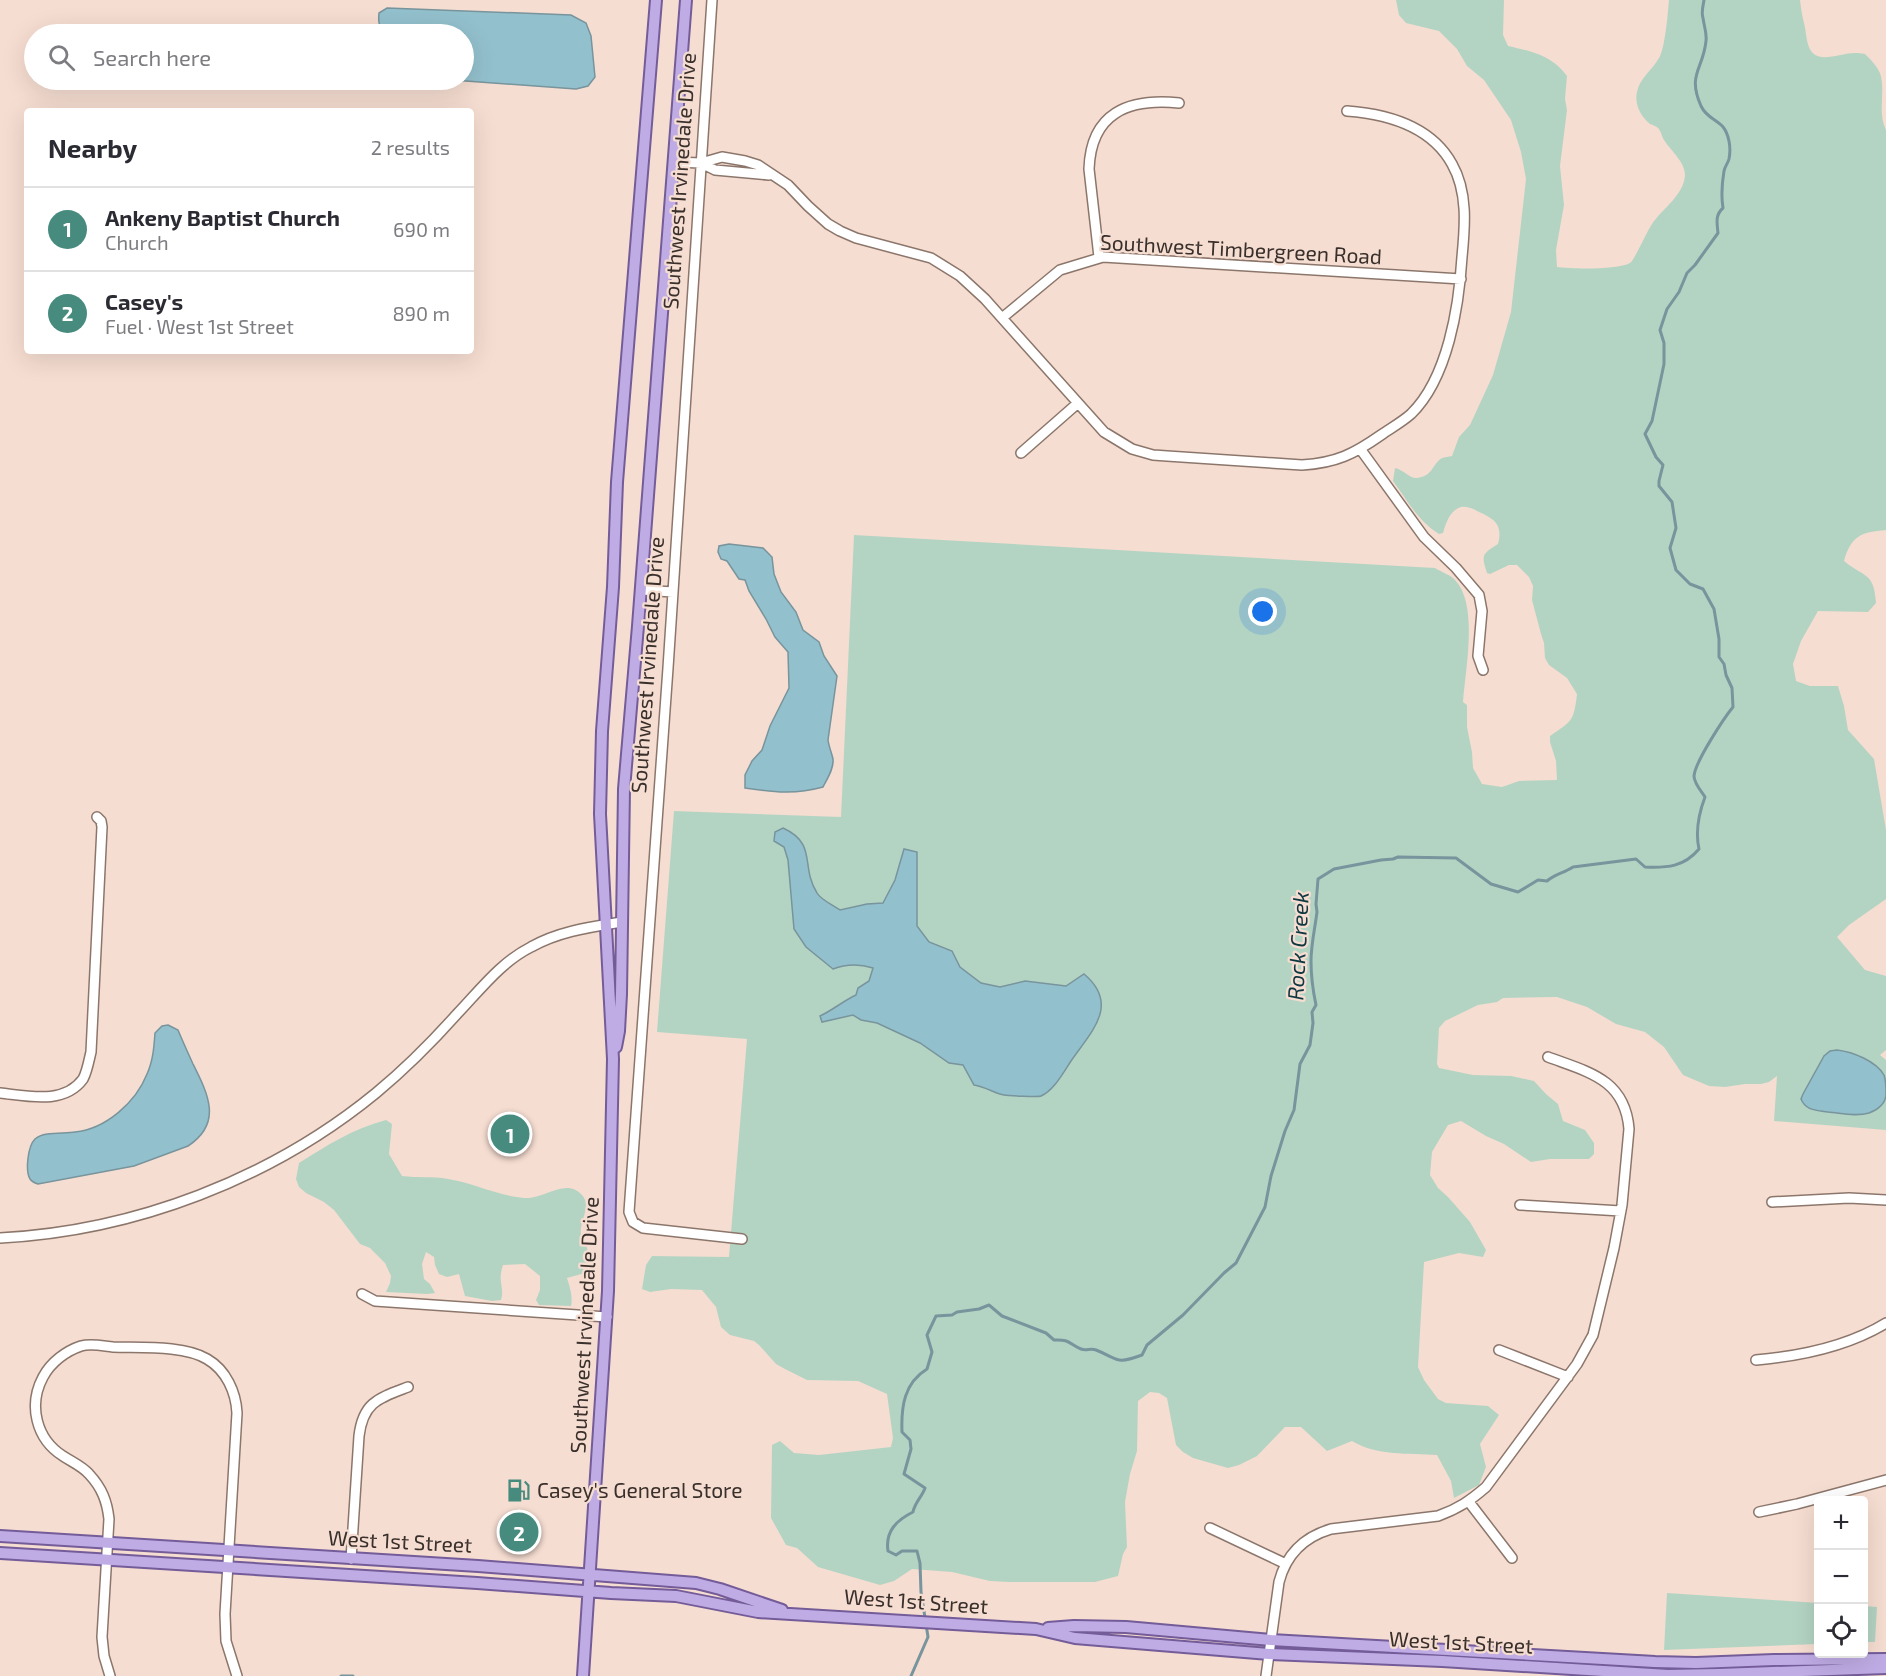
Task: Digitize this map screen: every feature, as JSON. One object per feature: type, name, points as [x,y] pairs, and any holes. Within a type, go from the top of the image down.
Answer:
[{"type":"main road","name":"Southwest Irvinedale Drive","points":[[583,1676],[607,1317],[613,1059],[600,814],[602,731],[613,587],[617,482],[656,0]]},
{"type":"main road","name":"Southwest Irvinedale Drive","points":[[613,1059],[619,1031],[624,789],[686,0]]},
{"type":"main road","name":"West 1st Street","points":[[0,1536],[591,1574],[696,1583],[794,1614]]},
{"type":"main road","name":"West 1st Street","points":[[0,1553],[676,1596],[708,1601],[741,1610],[794,1614],[1036,1629],[1074,1626],[1126,1627],[1270,1647],[1423,1647],[1696,1663],[1886,1659]]},
{"type":"main road","name":"West 1st Street","points":[[1036,1629],[1075,1638],[1270,1647],[1442,1661],[1684,1675],[1886,1668]]},
{"type":"street","name":"Southwest Irvinedale Drive","points":[[712,0],[629,1212],[633,1222],[644,1228],[742,1239]]},
{"type":"street","points":[[1100,257],[1089,169],[1093,139],[1112,115],[1128,106],[1146,102],[1179,103]]},
{"type":"street","points":[[674,162],[701,163],[715,170],[772,175],[788,185],[828,224],[840,231],[856,238],[931,258],[946,266],[973,286],[1104,432],[1132,449],[1153,455],[1302,465],[1332,462],[1360,450],[1411,414],[1439,369],[1458,306],[1464,215],[1460,181],[1451,163],[1426,135],[1409,125],[1388,117],[1347,111]]},
{"type":"street","name":"Southwest Timbergreen Road","points":[[1002,318],[1060,270],[1100,257],[1461,279]]},
{"type":"street","points":[[1021,453],[1078,403]]},
{"type":"street","points":[[1360,450],[1424,537],[1456,568],[1479,595],[1482,611],[1478,656],[1483,670]]},
{"type":"street","points":[[640,590],[672,592]]},
{"type":"street","points":[[0,1093],[52,1097],[73,1090],[84,1077],[91,1052],[102,827],[97,817]]},
{"type":"street","points":[[0,1238],[49,1233],[118,1220],[222,1186],[293,1151],[350,1113],[393,1077],[427,1046],[500,969],[520,953],[544,940],[569,932],[622,922]]},
{"type":"street","points":[[1266,1676],[1279,1582],[1286,1564],[1296,1549],[1319,1532],[1438,1516],[1469,1502],[1486,1487],[1578,1364],[1593,1335],[1621,1211],[1629,1129],[1628,1117],[1622,1100],[1611,1085],[1599,1076],[1548,1057]]},
{"type":"street","points":[[1772,1203],[1849,1198],[1886,1200]]},
{"type":"street","points":[[1520,1205],[1621,1211]]},
{"type":"street","points":[[362,1294],[375,1301],[607,1317]]},
{"type":"street","points":[[1756,1360],[1815,1352],[1886,1323]]},
{"type":"street","points":[[110,1676],[104,1656],[102,1637],[108,1560],[108,1507],[101,1489],[82,1467],[62,1456],[48,1443],[38,1425],[34,1407],[36,1394],[44,1376],[57,1360],[84,1345],[192,1353],[207,1359],[230,1384],[237,1401],[225,1614],[226,1641],[237,1676]]},
{"type":"street","points":[[1499,1350],[1568,1377]]},
{"type":"street","points":[[351,1559],[359,1436],[364,1417],[371,1404],[408,1387]]},
{"type":"street","points":[[1759,1512],[1886,1480]]},
{"type":"street","points":[[1469,1502],[1512,1558]]},
{"type":"street","points":[[1210,1528],[1286,1564]]},
{"type":"green space","points":[[1396,0],[1504,0],[1503,35],[1508,46],[1548,59],[1567,76],[1565,99],[1567,110],[1560,166],[1564,205],[1556,250],[1557,267],[1605,268],[1630,263],[1652,224],[1677,195],[1684,182],[1685,175],[1680,161],[1658,128],[1644,118],[1636,101],[1640,83],[1656,62],[1663,47],[1669,0],[1800,0],[1807,41],[1815,55],[1828,57],[1850,53],[1865,54],[1880,73],[1882,116],[1886,130],[1886,530],[1870,532],[1858,537],[1850,546],[1844,561],[1871,581],[1876,603],[1868,612],[1818,611],[1801,641],[1793,664],[1796,681],[1810,686],[1838,686],[1848,730],[1874,759],[1886,830],[1886,899],[1849,925],[1837,937],[1865,970],[1886,976],[1886,1050],[1880,1055],[1886,1060],[1886,1130],[1774,1121],[1777,1076],[1761,1084],[1709,1086],[1683,1075],[1664,1047],[1645,1032],[1616,1024],[1587,1007],[1557,997],[1503,998],[1497,1002],[1478,1005],[1445,1021],[1439,1028],[1437,1064],[1439,1068],[1473,1075],[1511,1076],[1534,1081],[1558,1104],[1563,1121],[1585,1130],[1594,1143],[1594,1154],[1589,1159],[1550,1159],[1531,1162],[1504,1144],[1461,1121],[1448,1125],[1432,1152],[1430,1175],[1438,1188],[1470,1222],[1486,1250],[1483,1257],[1459,1253],[1424,1262],[1418,1367],[1424,1380],[1438,1399],[1446,1403],[1488,1406],[1499,1415],[1480,1444],[1486,1467],[1479,1485],[1454,1498],[1451,1481],[1437,1455],[1382,1451],[1361,1446],[1352,1441],[1327,1451],[1301,1427],[1285,1427],[1257,1456],[1228,1468],[1193,1458],[1183,1452],[1176,1445],[1167,1398],[1159,1393],[1150,1392],[1138,1401],[1137,1451],[1125,1502],[1127,1547],[1118,1576],[1095,1582],[1009,1582],[990,1581],[952,1572],[912,1569],[894,1581],[880,1585],[818,1567],[797,1548],[786,1545],[771,1518],[772,1445],[780,1441],[794,1453],[819,1455],[891,1447],[893,1438],[887,1394],[858,1381],[807,1380],[776,1364],[754,1341],[730,1335],[721,1327],[716,1307],[702,1290],[671,1289],[650,1292],[642,1289],[646,1265],[652,1256],[729,1257],[747,1039],[657,1032],[674,811],[841,817],[854,535],[1435,568],[1455,580],[1467,605],[1469,639],[1463,702],[1467,705],[1467,727],[1473,768],[1482,784],[1502,787],[1519,781],[1557,780],[1556,761],[1550,736],[1571,720],[1577,694],[1567,678],[1549,665],[1545,658],[1544,643],[1532,600],[1533,586],[1529,577],[1517,565],[1509,565],[1490,574],[1487,573],[1484,556],[1498,544],[1499,537],[1498,527],[1489,517],[1473,509],[1461,507],[1451,514],[1443,533],[1439,534],[1419,517],[1393,481],[1395,468],[1413,478],[1422,477],[1429,473],[1442,458],[1452,456],[1459,437],[1470,425],[1493,375],[1511,312],[1526,179],[1521,152],[1511,120],[1484,80],[1467,66],[1457,49],[1439,31],[1406,23],[1399,15]]},
{"type":"green space","points":[[386,1120],[392,1124],[389,1154],[402,1176],[448,1179],[519,1197],[536,1197],[562,1188],[569,1188],[581,1194],[586,1208],[581,1234],[587,1246],[588,1258],[585,1273],[567,1278],[571,1306],[539,1305],[536,1300],[540,1290],[540,1276],[525,1264],[503,1265],[501,1300],[492,1301],[465,1296],[459,1274],[447,1277],[439,1274],[434,1257],[426,1252],[422,1264],[424,1279],[435,1293],[386,1292],[391,1276],[385,1263],[370,1248],[360,1244],[334,1210],[299,1187],[296,1179],[299,1163],[351,1133]]},
{"type":"green space","points":[[1667,1593],[1814,1603],[1814,1644],[1664,1650]]},
{"type":"green space","points":[[1868,1606],[1877,1607],[1875,1642],[1868,1642]]},
{"type":"water","points":[[387,8],[571,15],[586,23],[591,36],[595,77],[588,86],[576,89],[474,82],[474,24],[379,24],[379,13]]},
{"type":"water","points":[[729,544],[763,548],[772,557],[774,574],[781,592],[796,612],[803,630],[819,642],[824,656],[837,676],[828,740],[833,763],[823,787],[793,792],[745,788],[745,775],[752,761],[762,750],[770,726],[789,688],[788,652],[775,637],[745,580],[739,579],[727,561],[721,559],[718,552],[719,546]]},
{"type":"water","points":[[783,828],[794,834],[805,848],[809,874],[819,896],[840,910],[883,903],[895,880],[904,849],[917,852],[917,926],[929,942],[952,951],[960,967],[981,983],[1000,987],[1025,981],[1066,986],[1084,974],[1095,985],[1100,997],[1101,1008],[1098,1019],[1086,1040],[1050,1090],[1041,1096],[1001,1094],[974,1085],[963,1065],[949,1063],[920,1043],[877,1023],[861,1020],[853,1015],[822,1022],[820,1016],[856,995],[858,988],[869,981],[873,968],[853,965],[833,969],[806,947],[794,929],[788,860],[784,847],[774,841],[775,832]]},
{"type":"water","points":[[168,1025],[178,1030],[207,1097],[209,1118],[206,1128],[199,1137],[188,1146],[134,1166],[38,1184],[32,1181],[28,1175],[28,1158],[35,1139],[39,1136],[70,1133],[98,1126],[128,1104],[147,1074],[154,1049],[155,1033],[162,1026]]},
{"type":"water","points":[[1837,1050],[1864,1058],[1876,1065],[1884,1075],[1886,1097],[1881,1106],[1869,1113],[1859,1115],[1816,1110],[1803,1103],[1801,1099],[1803,1094],[1824,1056],[1830,1051]]},
{"type":"waterway","name":"Rock Creek","points":[[911,1676],[928,1637],[921,1592],[920,1563],[917,1551],[902,1551],[896,1555],[888,1551],[888,1538],[893,1527],[913,1512],[925,1488],[904,1474],[911,1449],[910,1440],[902,1432],[902,1414],[909,1388],[913,1381],[927,1369],[932,1352],[927,1335],[936,1316],[952,1315],[989,1305],[1002,1316],[1046,1333],[1054,1340],[1066,1341],[1083,1350],[1096,1350],[1117,1360],[1127,1360],[1142,1355],[1147,1345],[1183,1315],[1236,1263],[1265,1207],[1271,1176],[1294,1110],[1300,1064],[1310,1045],[1312,1012],[1316,1005],[1311,961],[1317,912],[1318,879],[1334,869],[1398,857],[1456,858],[1491,884],[1518,892],[1538,880],[1547,881],[1573,867],[1636,859],[1645,867],[1661,867],[1681,863],[1699,849],[1698,822],[1705,797],[1696,784],[1694,776],[1704,751],[1733,707],[1732,688],[1724,664],[1719,657],[1719,639],[1714,609],[1703,589],[1690,584],[1676,570],[1670,548],[1676,528],[1672,502],[1659,486],[1663,465],[1656,457],[1645,434],[1652,421],[1664,364],[1664,343],[1660,330],[1667,309],[1679,292],[1687,273],[1718,233],[1718,216],[1723,208],[1722,185],[1724,171],[1729,160],[1729,141],[1724,128],[1704,111],[1695,86],[1706,41],[1702,14],[1704,0]]},
{"type":"waterway","points":[[341,1676],[353,1676]]},
{"type":"place","name":"Ankeny Baptist Church","points":[[510,1134]]},
{"type":"place","name":"Casey's General Store","points":[[519,1491]]},
{"type":"place","name":"Casey's","points":[[519,1532]]}]
